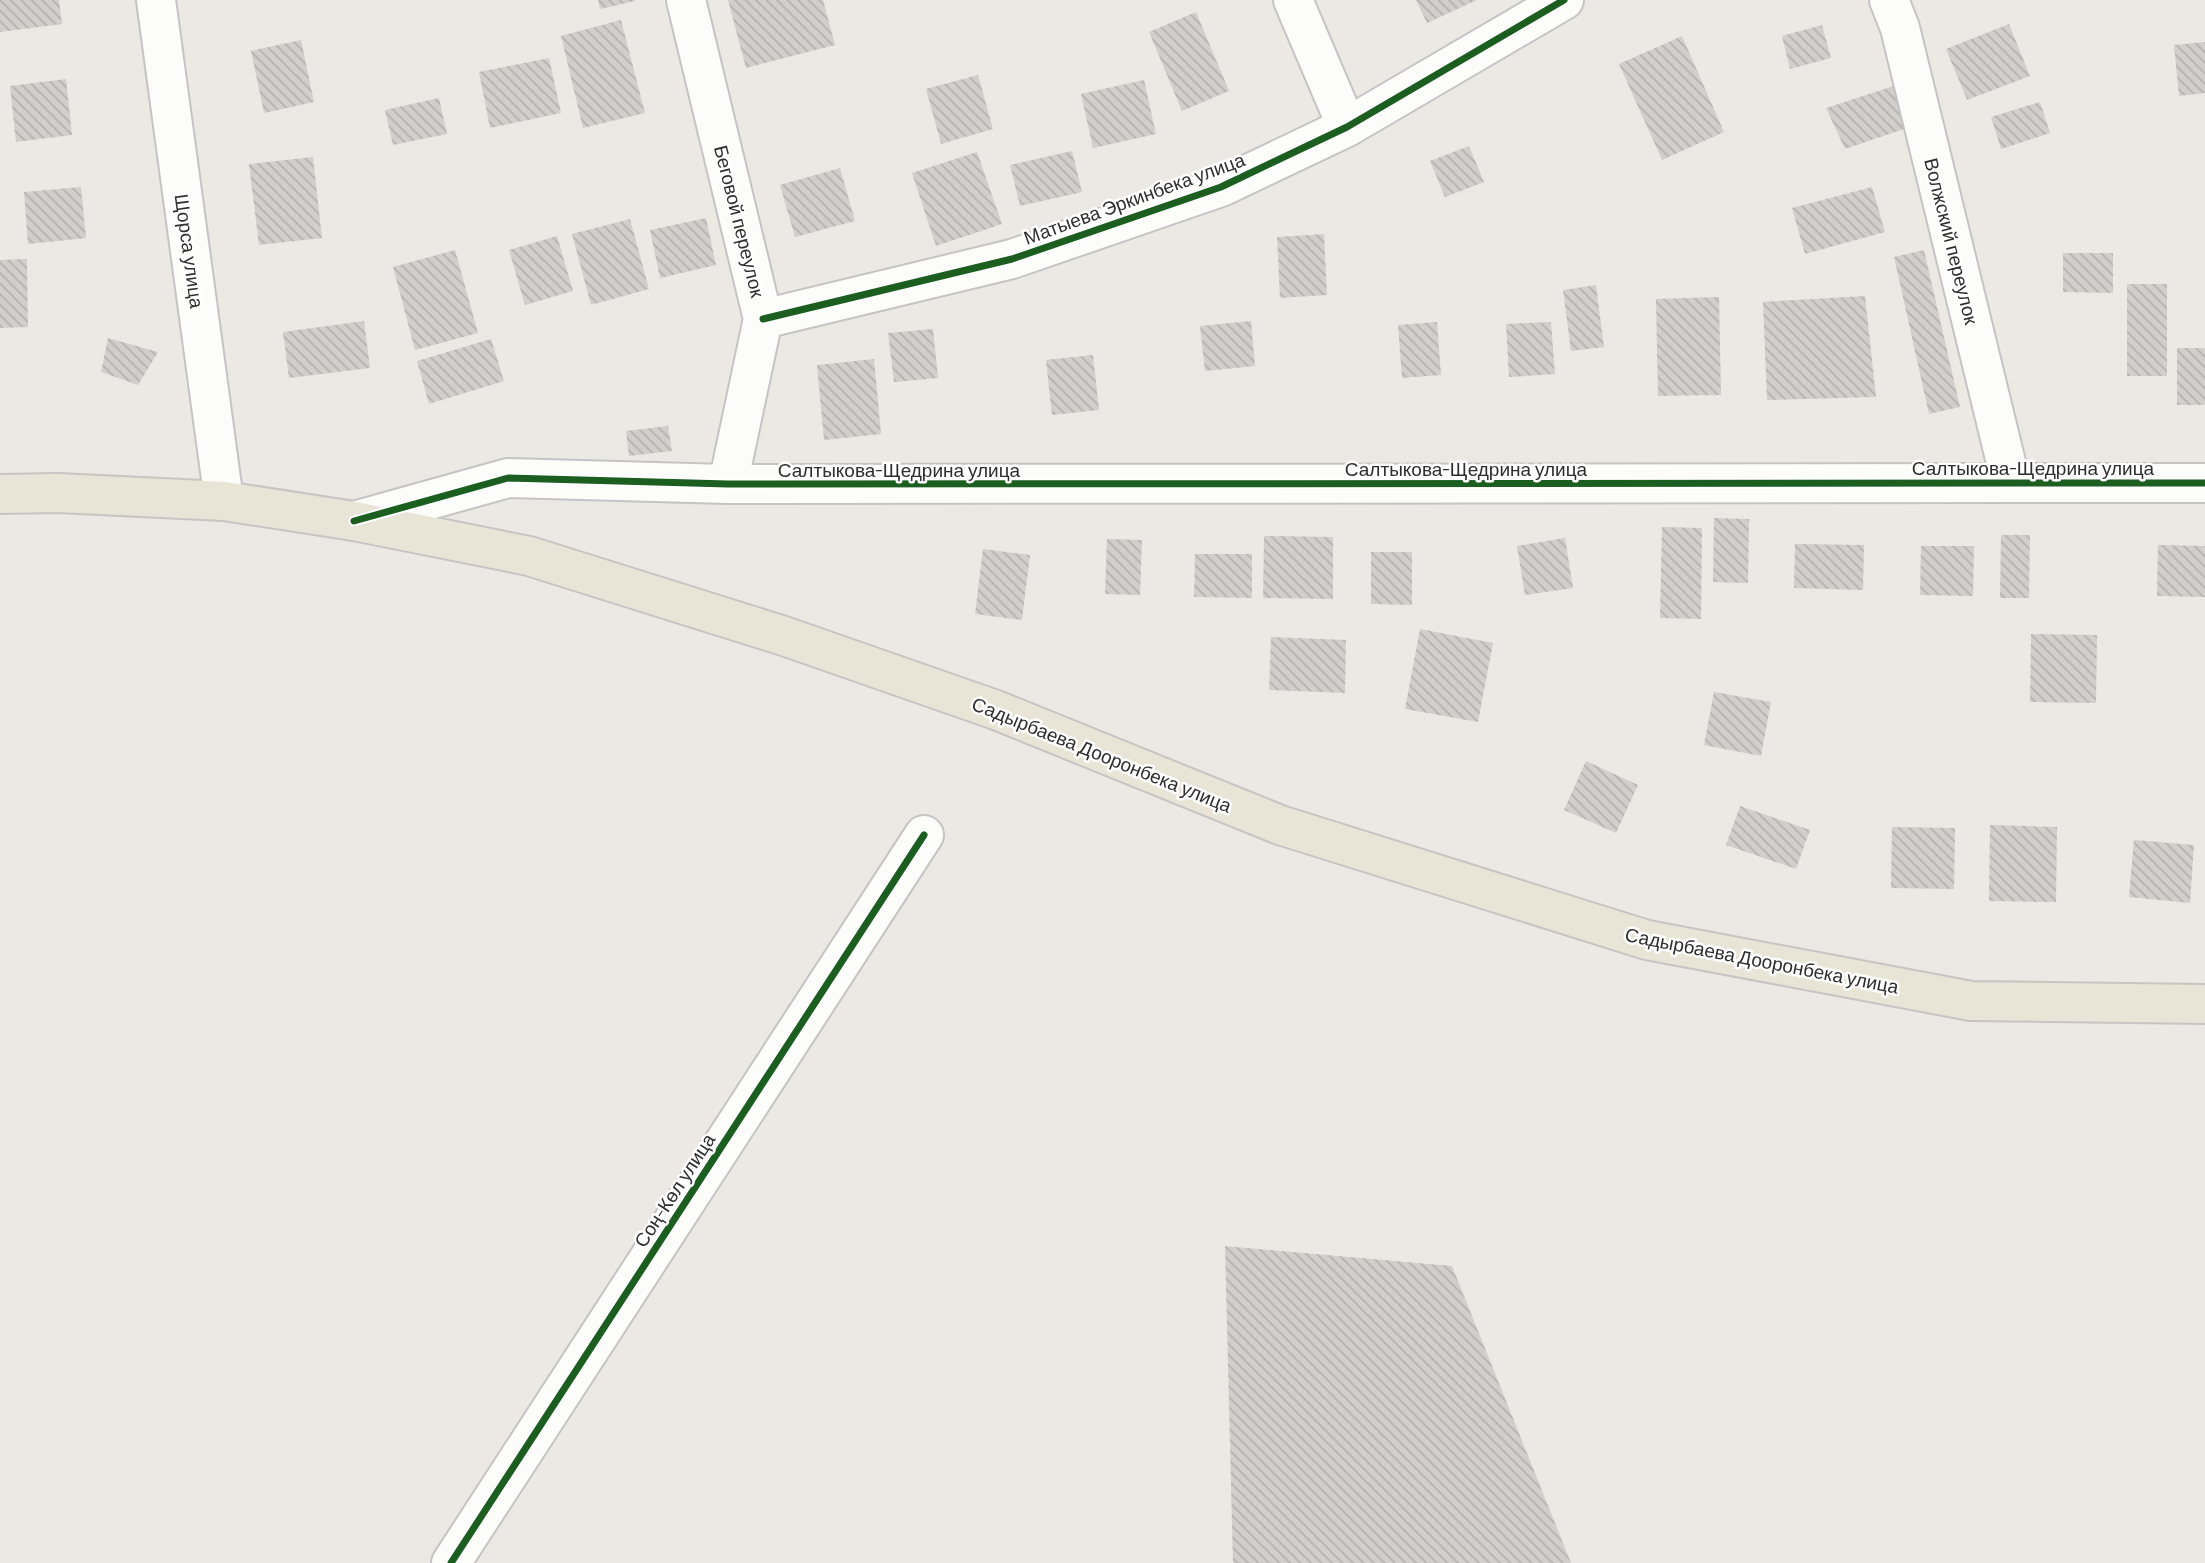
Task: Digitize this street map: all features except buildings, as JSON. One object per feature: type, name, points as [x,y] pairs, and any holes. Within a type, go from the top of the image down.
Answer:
[{"type":"main road","name":"Садырбаева Дооронбека улица","points":[[0,494],[58,493],[224,501],[354,521],[529,556],[784,636],[996,710],[1280,825],[1647,940],[1971,1001],[2205,1004]]},
{"type":"street","name":"Щорса улица","points":[[156,0],[224,501]]},
{"type":"street","name":"Беговой переулок","points":[[686,0],[763,319],[728,484]]},
{"type":"street","points":[[1293,0],[1347,127]]},
{"type":"street","name":"Матыева Эркинбека улица","points":[[763,319],[1012,259],[1220,187],[1347,127],[1564,0]]},
{"type":"street","name":"Волжский переулок","points":[[1889,0],[1900,28],[2011,483]]},
{"type":"street","name":"Салтыкова-Щедрина улица","points":[[354,521],[508,478],[728,484],[2205,483]]},
{"type":"street","name":"Соң-Көл улица","points":[[451,1563],[923,835]]},
{"type":"cycle path","points":[[763,319],[1012,259],[1221,187],[1347,127],[1564,0]]},
{"type":"cycle path","points":[[354,521],[508,478],[728,484],[2205,483]]},
{"type":"cycle path","points":[[451,1563],[924,835]]}]
